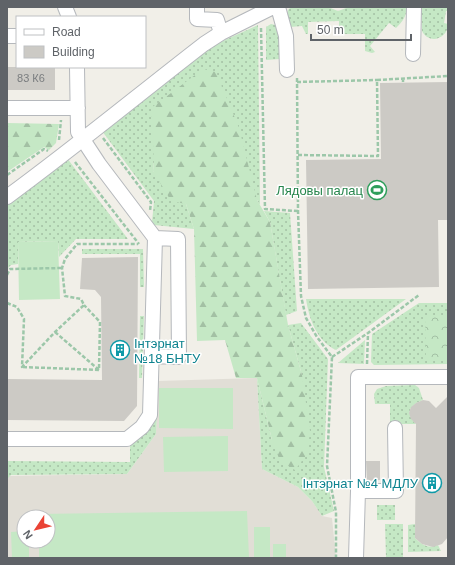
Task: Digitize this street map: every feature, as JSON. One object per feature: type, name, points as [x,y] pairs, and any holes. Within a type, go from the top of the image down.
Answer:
[{"type":"lane","points":[[198,7],[197,19],[217,20],[221,33]]},
{"type":"lane","points":[[278,7],[286,36],[292,73]]},
{"type":"lane","points":[[413,54],[414,7]]},
{"type":"lane","points":[[7,197],[198,49],[221,33],[267,10]]},
{"type":"lane","points":[[7,440],[127,439],[142,427],[150,415],[155,238],[98,164],[78,132],[77,68]]},
{"type":"lane","points":[[7,108],[78,108]]},
{"type":"lane","points":[[152,356],[179,357],[178,238],[155,238]]},
{"type":"lane","points":[[356,558],[358,492],[358,377],[447,377]]},
{"type":"lane","points":[[358,492],[396,491],[395,428]]},
{"type":"path","points":[[267,10],[265,209],[298,211]]},
{"type":"path","points":[[292,73],[297,82],[298,211],[301,296],[306,318],[317,337],[332,357],[327,466],[336,512],[336,558]]},
{"type":"path","points":[[297,82],[448,76]]},
{"type":"path","points":[[403,77],[403,82]]},
{"type":"path","points":[[298,155],[378,156],[377,80]]},
{"type":"path","points":[[54,120],[62,120],[59,142]]},
{"type":"path","points":[[99,370],[100,322],[84,305],[81,299],[65,296],[62,268],[65,259],[77,244],[138,244]]},
{"type":"path","points":[[7,275],[10,269],[62,268]]},
{"type":"path","points":[[332,357],[368,333],[419,295]]},
{"type":"path","points":[[7,303],[16,307],[24,319],[22,367]]},
{"type":"path","points":[[22,367],[55,332],[84,305]]},
{"type":"path","points":[[55,332],[99,370]]},
{"type":"path","points":[[367,377],[368,333]]},
{"type":"path","points":[[22,367],[99,370]]},
{"type":"shaded area","points":[[257,378],[262,469],[298,487],[312,501],[322,516],[332,518],[336,558],[7,558],[7,476],[127,474],[156,434],[158,381]]},
{"type":"green space","points":[[291,7],[328,7],[338,11],[349,7],[407,7],[407,10],[402,21],[396,28],[389,23],[370,46],[375,52],[372,53],[365,51],[365,34],[339,34],[339,21],[308,22],[308,34],[306,34],[302,26],[290,27],[286,18],[288,10]]},
{"type":"green space","points":[[421,7],[448,7],[444,23],[448,24],[447,29],[442,36],[433,39],[429,38],[422,31]]},
{"type":"green space","points":[[271,24],[275,25],[279,32],[280,59],[266,60],[266,27]]},
{"type":"green space","points":[[258,25],[260,205],[257,200],[154,162],[153,171],[186,204],[194,229],[154,225],[152,222],[154,201],[102,131],[205,49]]},
{"type":"green space","points":[[203,69],[216,72],[239,128],[257,200],[270,222],[288,325],[302,375],[310,431],[307,454],[295,470],[280,461],[272,440],[257,378],[236,378],[225,340],[197,341],[194,229],[186,204],[171,201],[153,171],[154,162],[151,108]]},
{"type":"green space","points":[[7,123],[59,124],[56,143],[49,150],[44,147],[7,172]]},
{"type":"green space","points":[[67,158],[128,239],[76,239],[59,257],[58,241],[18,242],[18,264],[11,265],[7,269],[7,205]]},
{"type":"green space","points":[[264,211],[290,213],[297,311],[286,315],[270,222]]},
{"type":"green space","points":[[58,241],[60,299],[19,300],[18,242]]},
{"type":"green space","points":[[82,249],[143,249],[144,287],[140,287],[140,254],[82,254]]},
{"type":"green space","points":[[306,299],[406,299],[336,350],[324,341],[315,329],[309,314]]},
{"type":"green space","points":[[419,303],[448,303],[448,364],[374,365],[371,362],[372,334]]},
{"type":"green space","points":[[140,316],[144,316],[142,378],[139,378]]},
{"type":"green space","points":[[425,316],[448,316],[448,359],[426,359]]},
{"type":"green space","points":[[301,323],[328,359],[324,467],[334,511],[322,516],[312,501],[298,487],[262,469],[257,378],[272,440],[302,375],[288,325]]},
{"type":"green space","points":[[365,340],[364,364],[338,363]]},
{"type":"green space","points":[[415,385],[419,388],[423,400],[414,404],[410,410],[410,416],[416,424],[390,424],[390,404],[375,404],[374,394],[377,389],[386,386]]},
{"type":"green space","points":[[159,388],[233,388],[233,429],[159,428]]},
{"type":"green space","points":[[155,390],[158,391],[156,434],[127,474],[11,475],[7,479],[7,461],[130,462],[130,445]]},
{"type":"green space","points":[[228,436],[228,471],[164,472],[163,437]]},
{"type":"green space","points":[[377,505],[395,505],[395,520],[377,520]]},
{"type":"green space","points":[[247,511],[249,558],[39,558],[39,549],[56,549],[56,514]]},
{"type":"green space","points":[[385,524],[403,524],[403,558],[386,558]]},
{"type":"green space","points":[[415,524],[415,538],[426,546],[432,547],[438,545],[441,551],[408,552],[408,525]]},
{"type":"green space","points":[[254,527],[270,527],[270,558],[254,558]]},
{"type":"green space","points":[[11,532],[16,532],[16,549],[29,549],[29,558],[12,558]]},
{"type":"green space","points":[[273,544],[286,544],[286,558],[273,558]]},
{"type":"building","points":[[7,67],[55,68],[55,90],[7,90]]},
{"type":"building","name":"Лядовы палац","points":[[448,82],[448,220],[438,220],[439,287],[308,289],[306,160],[381,159],[380,83]]},
{"type":"building","name":"Інтэрнат №18 БНТУ","points":[[138,257],[137,406],[124,421],[7,420],[7,379],[102,380],[101,297],[95,290],[80,289],[82,258]]},
{"type":"building","name":"Інтэрнат №4 МДЛУ","points":[[448,396],[448,537],[442,544],[433,547],[422,544],[415,538],[416,424],[411,419],[409,413],[411,407],[416,403],[423,400],[429,401],[436,408]]},
{"type":"building","points":[[366,461],[380,461],[380,480],[367,481]]},
{"type":"place","name":"Лядовы палац","points":[[377,190]]},
{"type":"place","name":"Інтэрнат №18 БНТУ","points":[[120,350]]},
{"type":"place","name":"Інтэрнат №4 МДЛУ","points":[[432,483]]}]
